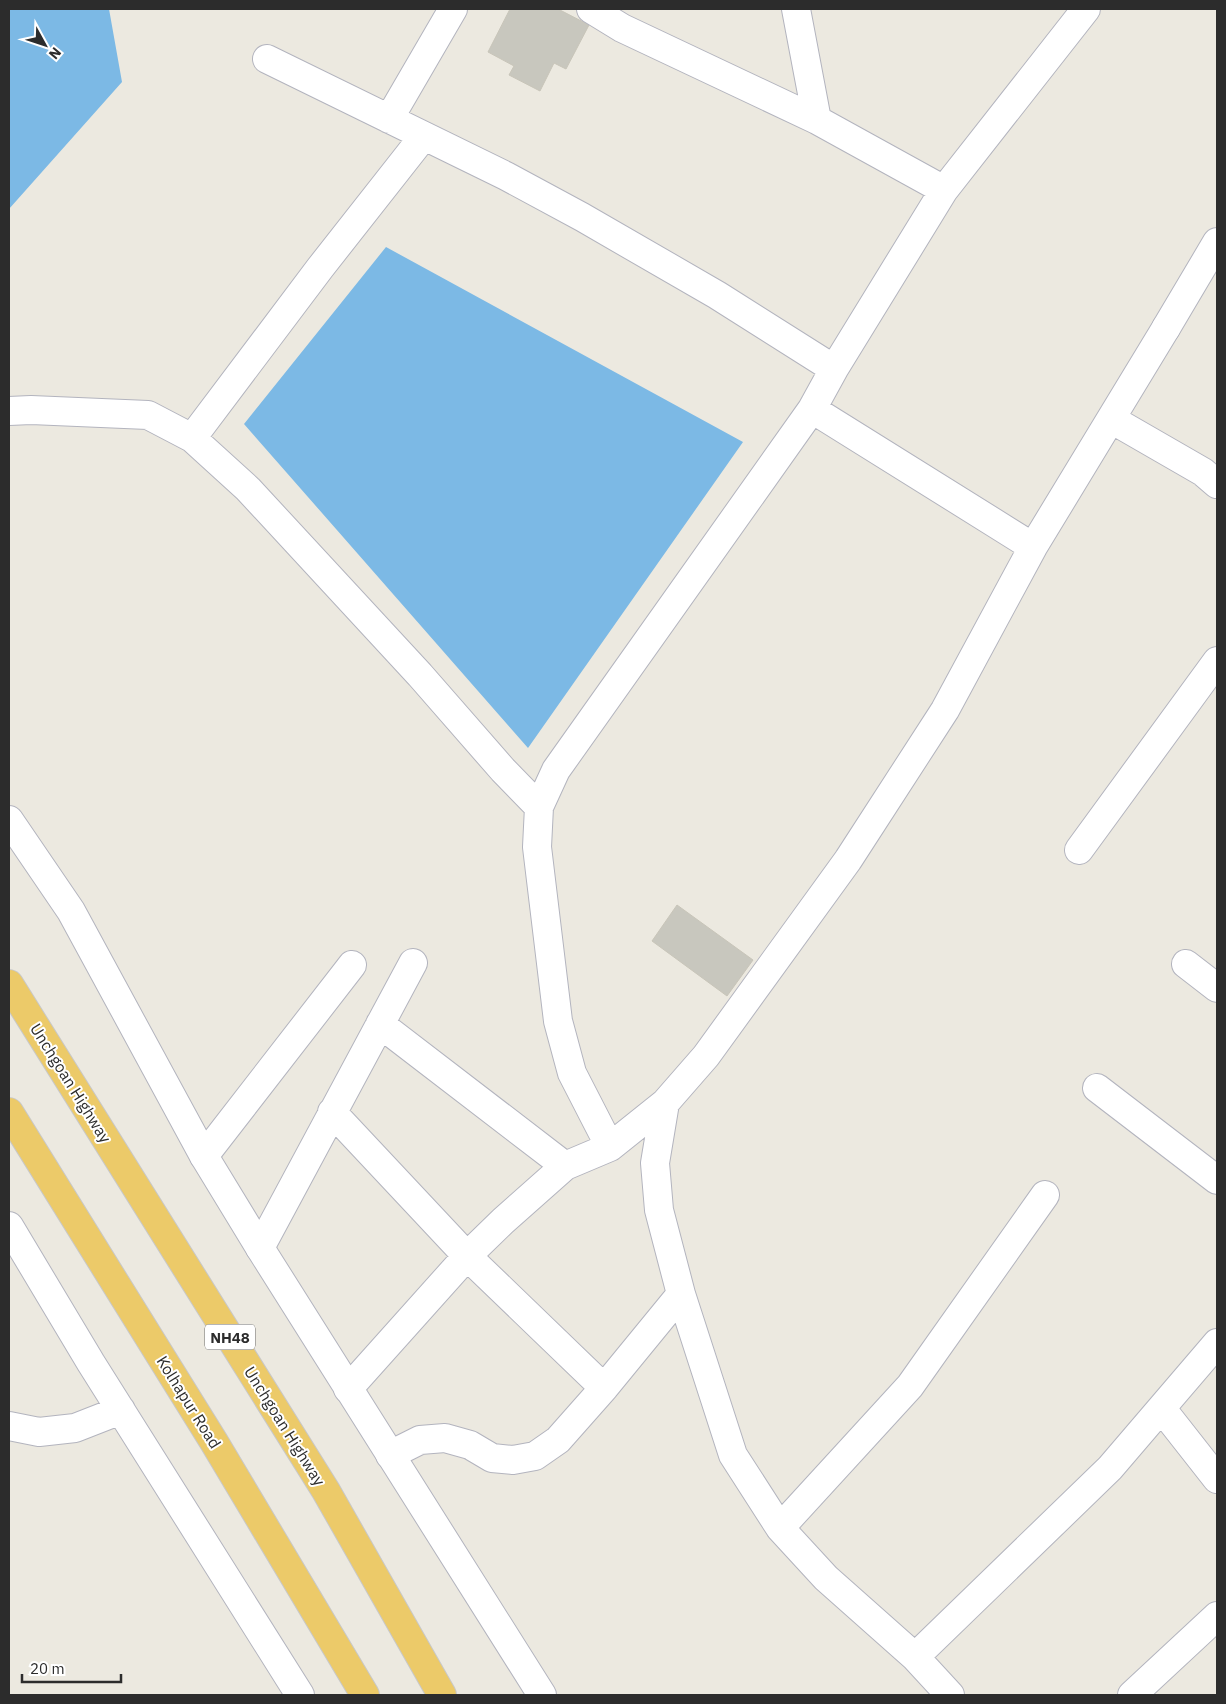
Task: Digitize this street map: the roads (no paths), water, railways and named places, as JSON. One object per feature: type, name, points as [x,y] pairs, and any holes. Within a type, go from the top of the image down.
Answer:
[{"type":"highway","name":"Unchgoan Highway","points":[[9,984],[326,1491],[442,1695]]},
{"type":"highway","name":"Kolhapur Road","points":[[9,1112],[214,1442],[365,1695]]},
{"type":"street","points":[[389,118],[453,9]]},
{"type":"street","points":[[591,9],[622,28],[817,120],[944,190]]},
{"type":"street","points":[[796,9],[817,120]]},
{"type":"street","points":[[610,1147],[572,1073],[558,1021],[536,847],[539,807],[556,770],[812,409],[834,369],[944,190],[1086,9]]},
{"type":"street","points":[[267,59],[506,176],[582,217],[718,295],[834,369]]},
{"type":"street","points":[[192,438],[320,268],[423,137]]},
{"type":"street","points":[[348,1389],[467,1256],[502,1221],[565,1166],[610,1147],[665,1104],[706,1056],[848,860],[945,710],[1034,547],[1217,242]]},
{"type":"street","points":[[812,409],[1034,547]]},
{"type":"street","points":[[9,411],[32,410],[148,415],[192,438],[248,489],[420,675],[503,770],[539,807]]},
{"type":"street","points":[[1111,419],[1203,472],[1217,484]]},
{"type":"street","points":[[1079,850],[1217,662]]},
{"type":"street","points":[[9,820],[71,911],[204,1156],[260,1248],[542,1695]]},
{"type":"street","points":[[260,1248],[413,963]]},
{"type":"street","points":[[1186,964],[1217,988]]},
{"type":"street","points":[[204,1156],[352,965]]},
{"type":"street","points":[[380,1024],[565,1166]]},
{"type":"street","points":[[1097,1088],[1217,1180]]},
{"type":"street","points":[[665,1104],[656,1163],[659,1210],[681,1294],[733,1455],[780,1528],[826,1578],[916,1656],[950,1695]]},
{"type":"street","points":[[332,1112],[467,1256],[604,1388]]},
{"type":"street","points":[[780,1528],[910,1386],[1045,1195]]},
{"type":"street","points":[[9,1226],[121,1410],[300,1695]]},
{"type":"street","points":[[390,1455],[420,1440],[445,1438],[470,1445],[492,1458],[513,1460],[536,1456],[558,1440],[604,1388],[681,1294]]},
{"type":"street","points":[[916,1656],[1110,1468],[1217,1343]]},
{"type":"street","points":[[1162,1409],[1217,1479]]},
{"type":"street","points":[[9,1426],[39,1432],[75,1428],[121,1410]]},
{"type":"street","points":[[1132,1695],[1217,1616]]},
{"type":"water","points":[[9,9],[109,9],[122,82],[9,209]]},
{"type":"water","points":[[386,247],[743,442],[528,748],[244,424]]}]
